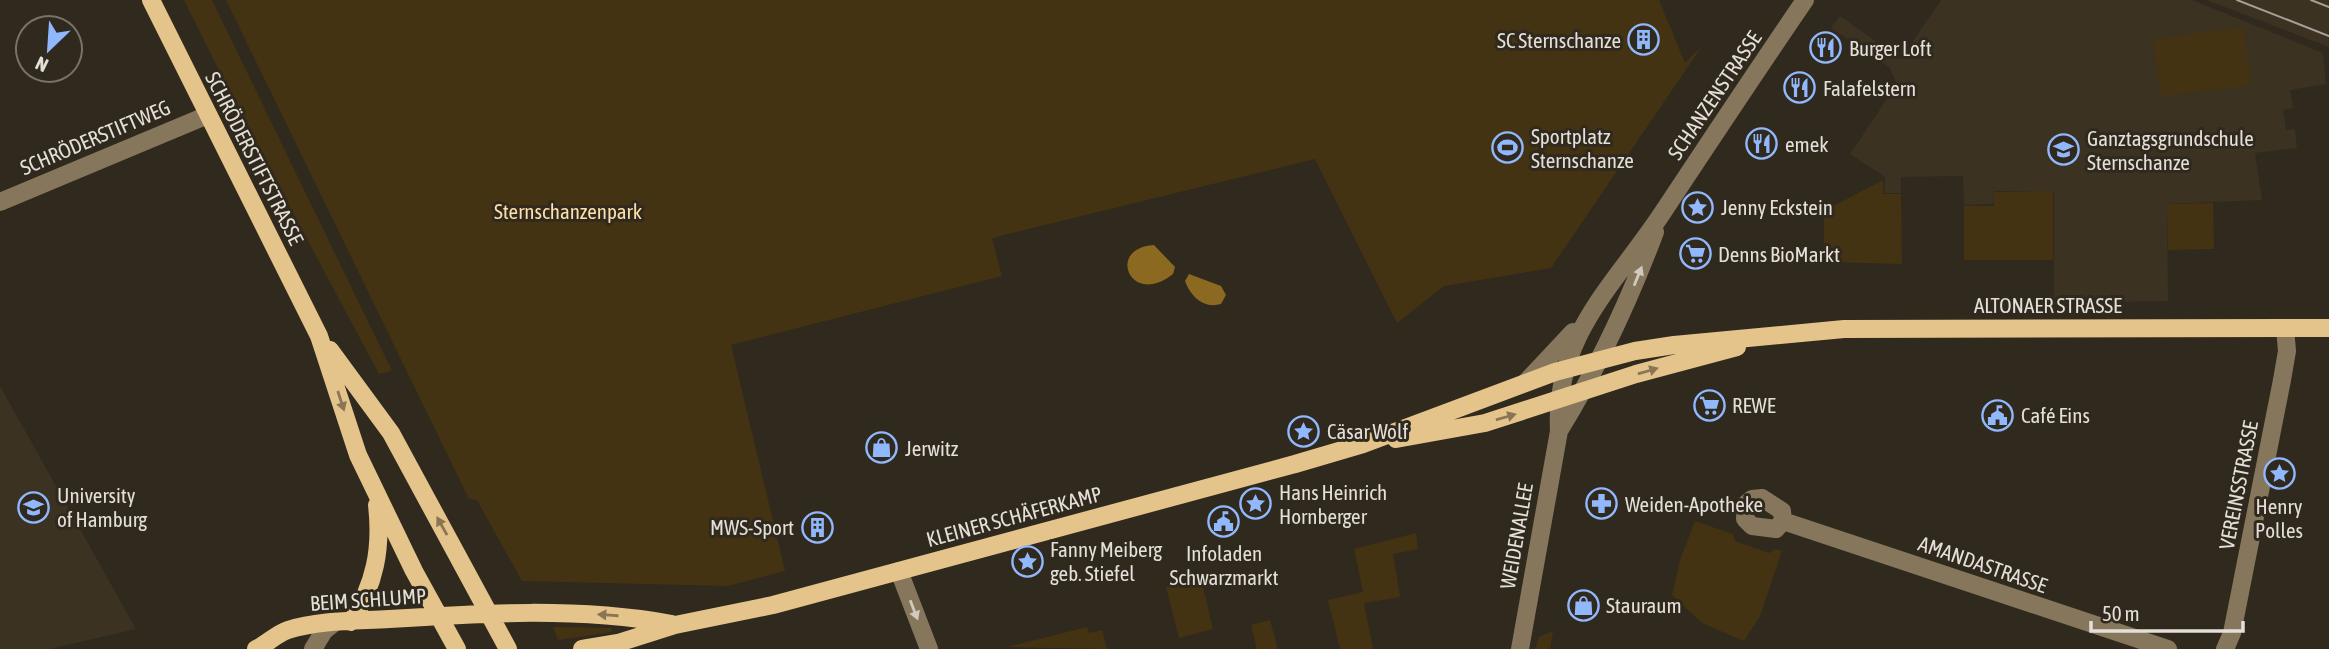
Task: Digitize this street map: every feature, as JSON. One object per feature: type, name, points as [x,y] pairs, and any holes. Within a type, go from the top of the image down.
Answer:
[{"type":"main road","name":"SCHRÖDERSTIFTSTRASSE","points":[[151,0],[320,336],[358,456],[457,649]]},
{"type":"main road","name":"ALTONAER STRASSE","points":[[1599,360],[1674,345],[1844,329],[2329,328]]},
{"type":"main road","name":"SCHRÖDERSTIFTSTRASSE","points":[[320,336],[391,433],[508,649]]},
{"type":"main road","name":"ALTONAER STRASSE","points":[[1558,400],[1767,338]]},
{"type":"main road","name":"KLEINER SCHÄFERKAMP","points":[[582,649],[632,640],[675,625],[773,605],[1363,444],[1526,382],[1599,360]]},
{"type":"main road","name":"KLEINER SCHÄFERKAMP","points":[[1363,444],[1453,430],[1558,400]]},
{"type":"main road","points":[[342,622],[367,595],[377,566],[380,530],[376,492]]},
{"type":"main road","name":"KLEINER SCHÄFERKAMP","points":[[490,614],[608,614],[675,625]]},
{"type":"main road","name":"BEIM SCHLUMP","points":[[256,649],[288,630],[342,622],[490,614]]},
{"type":"street","name":"SCHANZENSTRASSE","points":[[1565,369],[1589,313],[1661,215],[1805,0]]},
{"type":"street","name":"SCHRÖDERSTIFTWEG","points":[[0,202],[208,115]]},
{"type":"street","name":"SCHANZENSTRASSE","points":[[1583,392],[1637,280],[1661,215]]},
{"type":"street","points":[[1526,382],[1553,356],[1589,313]]},
{"type":"street","name":"VEREINSSTRASSE","points":[[2225,649],[2232,633],[2282,380],[2287,352],[2285,328]]},
{"type":"street","name":"WEIDENALLEE","points":[[1520,649],[1559,431],[1558,400],[1565,369]]},
{"type":"street","name":"WEIDENALLEE","points":[[1559,431],[1583,392]]},
{"type":"street","name":"AMANDASTRASSE","points":[[1783,521],[2168,649]]},
{"type":"street","points":[[900,571],[929,649]]},
{"type":"street","points":[[313,649],[320,635],[342,622]]},
{"type":"shaded area","name":"Ganztagsgrundschule Sternschanze","points":[[1941,0],[2192,0],[2323,53],[2326,84],[2290,90],[2293,108],[2283,110],[2286,130],[2295,129],[2297,148],[2255,153],[2262,200],[2167,204],[2168,301],[2054,303],[2054,191],[1994,191],[1993,204],[1964,205],[1963,176],[1901,177],[1901,193],[1884,193],[1885,177],[1850,154],[1897,84],[1889,67],[1831,28],[1840,16],[1901,59]]},
{"type":"shaded area","points":[[2206,0],[2329,0],[2329,47],[2238,12]]},
{"type":"shaded area","points":[[1154,245],[1175,267],[1173,274],[1158,283],[1145,284],[1136,281],[1129,273],[1127,264],[1130,256],[1139,249]]},
{"type":"shaded area","points":[[1189,274],[1221,286],[1226,295],[1221,304],[1209,305],[1195,297],[1185,281]]},
{"type":"shaded area","name":"University of Hamburg","points":[[0,386],[136,629],[50,649],[0,649]]},
{"type":"green space","points":[[184,0],[212,0],[392,371],[379,374],[245,123]]},
{"type":"green space","name":"Sternschanzenpark","points":[[226,0],[1659,0],[1685,63],[1702,46],[1551,268],[1444,286],[1397,323],[1315,159],[1000,236],[992,239],[1002,276],[731,345],[785,571],[728,586],[522,581],[477,500],[469,499]]},
{"type":"green space","points":[[2243,27],[2251,85],[2161,96],[2153,39]]},
{"type":"green space","points":[[1883,180],[1883,194],[1901,194],[1902,264],[1824,262],[1824,211]]},
{"type":"green space","points":[[2053,191],[2053,260],[1964,260],[1964,206],[1994,206],[1994,192]]},
{"type":"green space","points":[[2213,203],[2214,249],[2168,250],[2167,204]]},
{"type":"green space","points":[[1695,521],[1733,534],[1735,541],[1769,553],[1775,549],[1782,551],[1760,616],[1744,641],[1702,623],[1672,595],[1680,560]]},
{"type":"green space","points":[[1416,533],[1418,549],[1393,554],[1400,597],[1364,603],[1373,649],[1340,649],[1328,600],[1363,592],[1354,549]]},
{"type":"green space","points":[[1201,579],[1213,629],[1179,638],[1166,587]]},
{"type":"green space","points":[[1270,620],[1278,649],[1257,649],[1251,625]]},
{"type":"green space","points":[[553,627],[611,628],[612,632],[558,640]]},
{"type":"green space","points":[[1087,627],[1089,633],[1102,630],[1107,649],[1007,647]]},
{"type":"green space","points":[[1553,631],[1550,649],[1535,649],[1539,637]]},
{"type":"tram line","points":[[2237,0],[2329,36]]},
{"type":"tram line","points":[[2311,0],[2329,7]]},
{"type":"place","name":"SC Sternschanze","points":[[1644,40]]},
{"type":"place","name":"Burger Loft","points":[[1826,48]]},
{"type":"place","name":"Falafelstern","points":[[1800,88]]},
{"type":"place","name":"emek","points":[[1762,144]]},
{"type":"place","name":"Sportplatz Sternschanze","points":[[1508,148]]},
{"type":"place","name":"Ganztagsgrundschule Sternschanze","points":[[2064,150]]},
{"type":"place","name":"Jenny Eckstein","points":[[1698,207]]},
{"type":"place","name":"Denns BioMarkt","points":[[1695,254]]},
{"type":"place","name":"REWE","points":[[1709,405]]},
{"type":"place","name":"Café Eins","points":[[1998,415]]},
{"type":"place","name":"Cäsar Wolf","points":[[1304,431]]},
{"type":"place","name":"Jerwitz","points":[[882,448]]},
{"type":"place","name":"Henry Polles","points":[[2279,474]]},
{"type":"place","name":"Hans Heinrich Hornberger","points":[[1256,504]]},
{"type":"place","name":"Weiden-Apotheke","points":[[1602,504]]},
{"type":"place","name":"University of Hamburg","points":[[34,507]]},
{"type":"place","name":"Infoladen Schwarzmarkt","points":[[1224,521]]},
{"type":"place","name":"MWS-Sport","points":[[817,527]]},
{"type":"place","name":"Fanny Meiberg geb. Stiefel","points":[[1027,561]]},
{"type":"place","name":"Stauraum","points":[[1583,605]]}]
